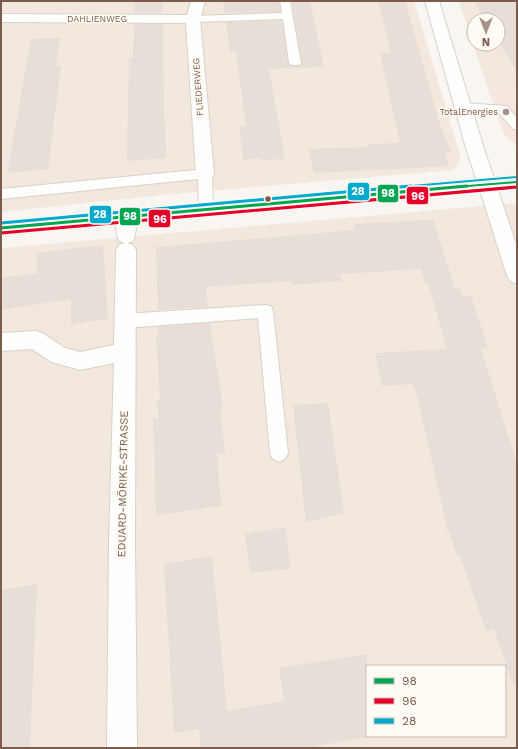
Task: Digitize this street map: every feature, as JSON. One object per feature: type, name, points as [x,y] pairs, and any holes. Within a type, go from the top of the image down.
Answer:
[{"type":"main road","points":[[1,228],[517,182]]},
{"type":"street","name":"FLIEDERWEG","points":[[198,1],[193,19],[205,174]]},
{"type":"street","points":[[432,1],[476,152],[517,276]]},
{"type":"street","name":"DAHLIENWEG","points":[[1,19],[193,19]]},
{"type":"street","name":"EDUARD-MÖRIKE-STRASSE","points":[[122,748],[122,542],[126,216]]},
{"type":"street","points":[[1,342],[36,340],[59,356],[80,361],[125,352]]},
{"type":"lane","points":[[285,1],[295,63]]},
{"type":"lane","points":[[193,19],[287,16]]},
{"type":"lane","points":[[463,107],[503,109],[517,126]]},
{"type":"lane","points":[[1,194],[205,174],[206,209]]},
{"type":"lane","points":[[124,321],[264,311],[279,453]]},
{"type":"shaded area","points":[[1,1],[414,1],[461,158],[454,170],[173,194],[1,212]]},
{"type":"shaded area","points":[[459,1],[517,1],[517,86],[488,89],[476,52],[506,52],[506,12],[466,12],[466,22]]},
{"type":"shaded area","name":"TotalEnergies","points":[[517,86],[517,146],[504,135],[488,89]]},
{"type":"shaded area","points":[[517,203],[517,748],[1,748],[1,248]]},
{"type":"building","points":[[135,1],[162,1],[162,13],[134,13]]},
{"type":"building","points":[[223,1],[279,1],[280,12],[225,13]]},
{"type":"building","points":[[292,1],[310,1],[324,67],[269,69],[285,159],[261,160],[260,158],[243,160],[239,126],[246,126],[236,52],[230,52],[226,22],[282,21],[288,63],[291,66],[299,66],[302,63]]},
{"type":"building","points":[[378,1],[405,1],[441,128],[451,152],[445,153],[449,166],[314,173],[309,149],[368,147],[368,144],[400,143],[380,53],[391,53]]},
{"type":"building","points":[[474,1],[517,1],[517,72],[505,52],[506,52],[506,12],[480,12]]},
{"type":"building","points":[[134,24],[163,24],[164,123],[166,158],[127,161],[129,58],[133,58]]},
{"type":"building","points":[[60,38],[56,66],[61,65],[48,169],[7,173],[31,39]]},
{"type":"building","points":[[433,220],[455,289],[460,289],[462,297],[471,296],[488,348],[481,349],[517,464],[517,684],[513,685],[494,629],[486,631],[460,556],[457,556],[448,532],[417,395],[413,384],[382,386],[375,353],[447,349],[428,283],[425,283],[421,269],[340,274],[342,281],[292,285],[291,281],[206,287],[208,307],[158,310],[156,247],[355,230],[354,224]]},
{"type":"building","points":[[103,245],[108,319],[71,324],[71,299],[1,310],[1,278],[37,273],[37,253]]},
{"type":"building","points":[[210,323],[223,409],[220,410],[225,453],[217,454],[221,506],[156,515],[153,418],[158,418],[157,400],[160,400],[156,336],[158,336],[158,327]]},
{"type":"building","points":[[328,403],[344,513],[306,522],[293,405]]},
{"type":"building","points":[[286,527],[290,569],[250,573],[245,534]]},
{"type":"building","points":[[212,556],[227,711],[284,701],[279,668],[367,654],[367,737],[307,748],[200,748],[199,729],[174,733],[164,564]]},
{"type":"building","points":[[37,584],[30,748],[1,748],[1,590]]},
{"type":"transit line","name":"28","points":[[1,223],[517,177]]},
{"type":"transit line","name":"98","points":[[1,228],[517,182]]},
{"type":"transit line","name":"96","points":[[1,233],[517,187]]},
{"type":"place","name":"TotalEnergies","points":[[506,112]]}]
